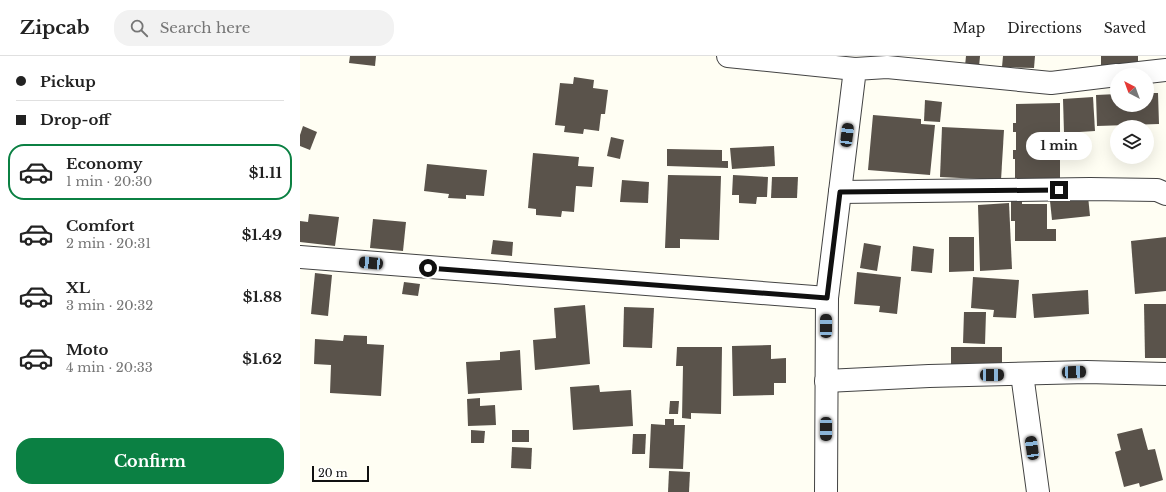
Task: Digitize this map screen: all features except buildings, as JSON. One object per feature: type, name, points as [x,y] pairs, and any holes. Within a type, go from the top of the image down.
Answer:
[{"type":"street","points":[[728,56],[855,70],[888,67],[1052,83],[1110,76]]},
{"type":"street","points":[[826,492],[827,298],[855,70]]},
{"type":"street","points":[[1154,71],[1166,70]]},
{"type":"street","points":[[840,192],[1090,189],[1157,190],[1166,194]]},
{"type":"street","points":[[300,257],[827,298]]},
{"type":"street","points":[[826,381],[929,376],[1087,372],[1166,374]]},
{"type":"street","points":[[1022,374],[1038,492]]},
{"type":"route","points":[[428,268],[827,298],[840,192],[1059,190]]}]
